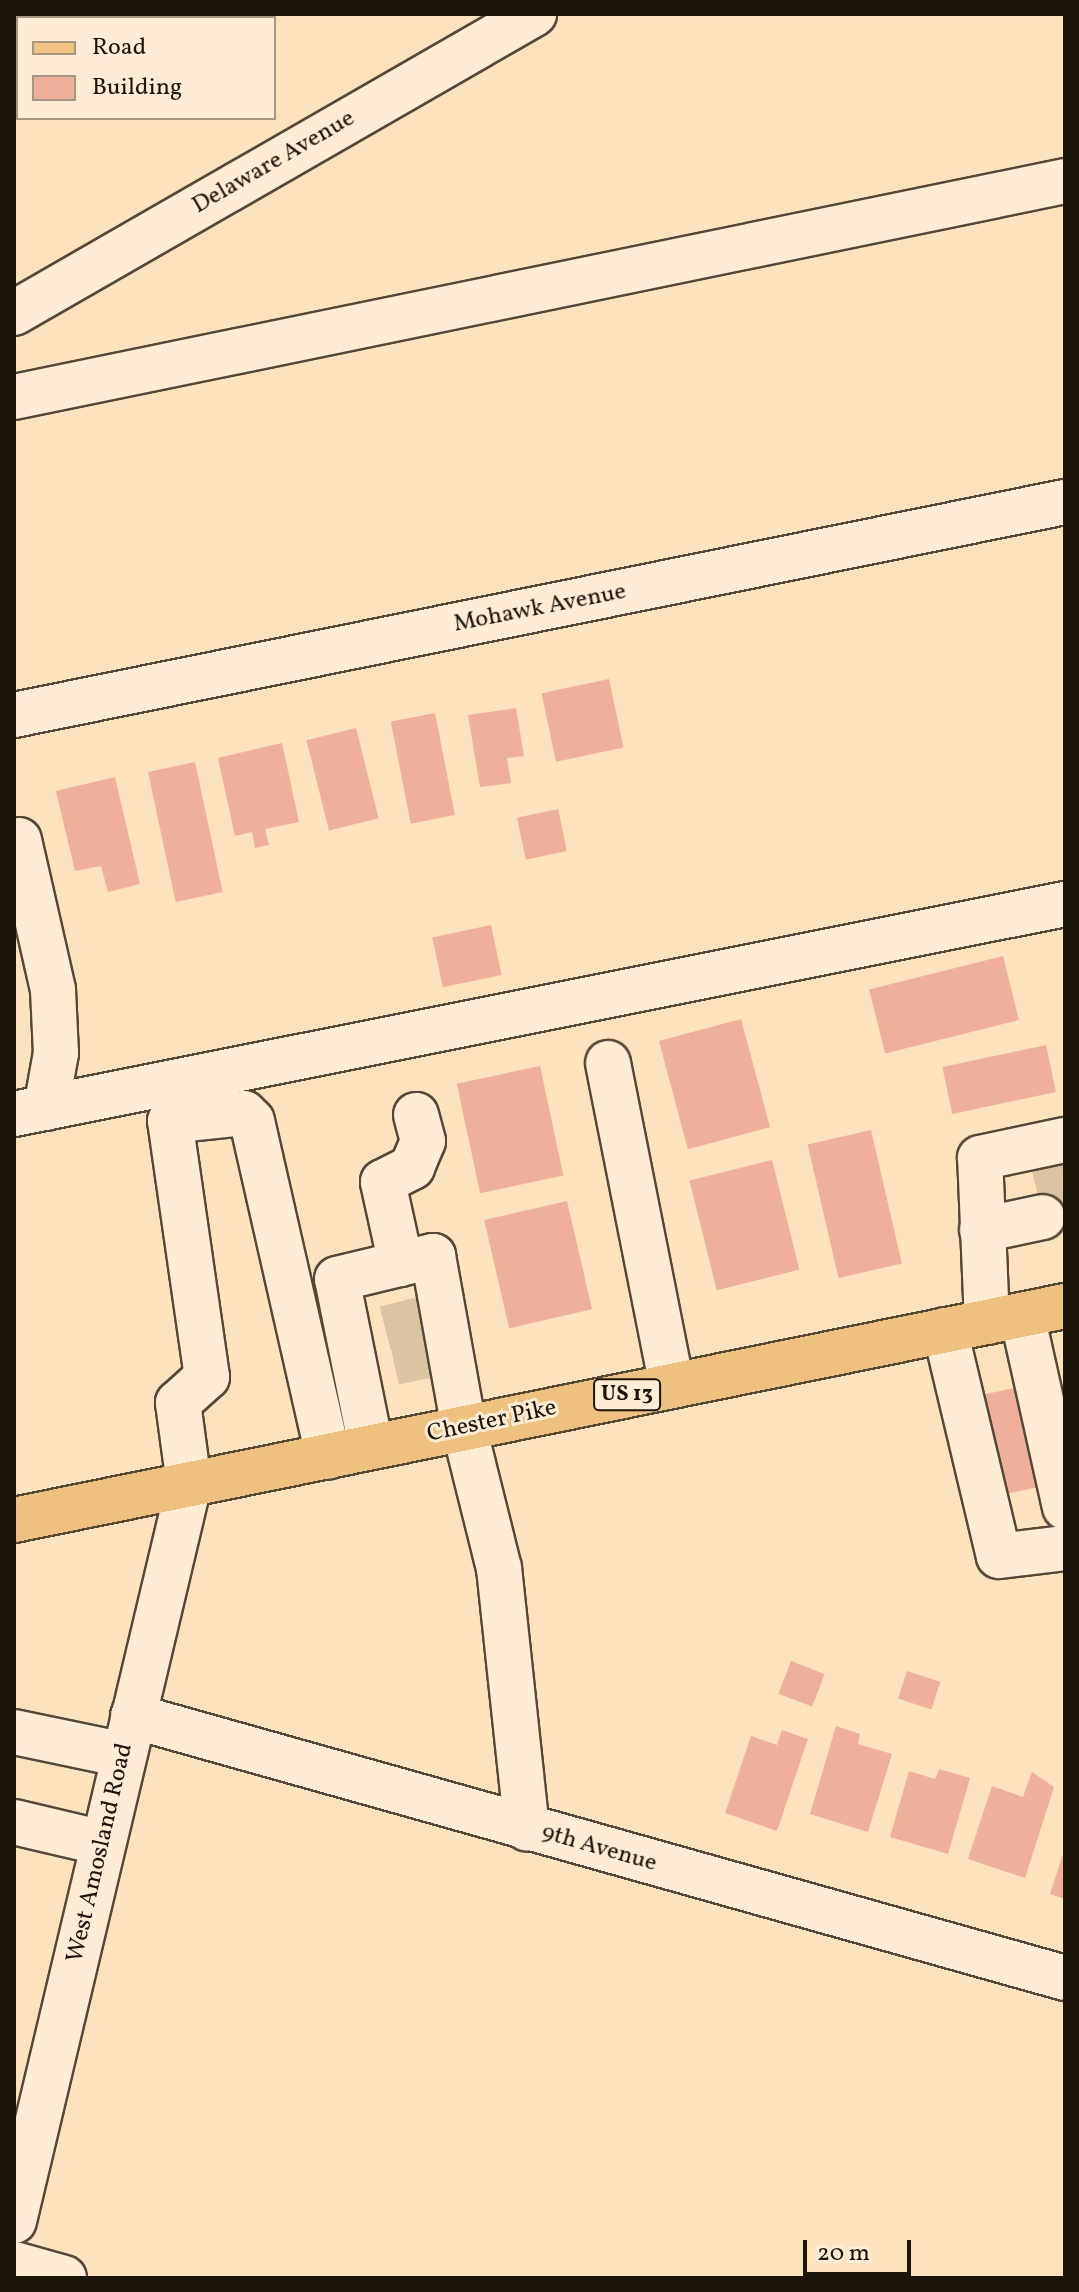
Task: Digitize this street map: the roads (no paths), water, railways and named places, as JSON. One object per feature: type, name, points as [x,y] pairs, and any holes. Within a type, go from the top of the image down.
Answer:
[{"type":"main road","name":"Chester Pike","points":[[14,1520],[1065,1306]]},
{"type":"street","name":"Delaware Avenue","points":[[14,313],[534,14]]},
{"type":"street","points":[[14,397],[1065,181]]},
{"type":"street","name":"Mohawk Avenue","points":[[14,715],[1065,502]]},
{"type":"street","points":[[19,840],[53,990],[56,1053],[30,1111],[167,1103],[1065,904]]},
{"type":"street","points":[[608,1063],[672,1386]]},
{"type":"street","points":[[167,1103],[207,1377],[178,1403],[189,1484]]},
{"type":"street","points":[[167,1103],[244,1113],[252,1121],[328,1456]]},
{"type":"street","points":[[401,1264],[383,1182],[412,1167],[423,1141],[416,1115]]},
{"type":"street","points":[[1065,1140],[980,1158],[982,1214],[1004,1319],[1065,1507]]},
{"type":"street","points":[[982,1214],[1040,1203]]},
{"type":"street","points":[[371,1447],[404,1342],[433,1256],[337,1279],[404,1342],[464,1428],[499,1568],[527,1829]]},
{"type":"street","points":[[945,1330],[999,1556],[1065,1548]]},
{"type":"street","name":"West Amosland Road","points":[[14,2221],[189,1484]]},
{"type":"street","name":"9th Avenue","points":[[14,1732],[129,1735],[527,1829],[1065,1978]]},
{"type":"street","points":[[14,1822],[103,1843]]},
{"type":"street","points":[[14,2264],[64,2278]]},
{"type":"tunnel","points":[[1037,1189],[1065,1182]]},
{"type":"tunnel","points":[[385,1328],[424,1318]]},
{"type":"tunnel","points":[[394,1363],[432,1355]]}]
